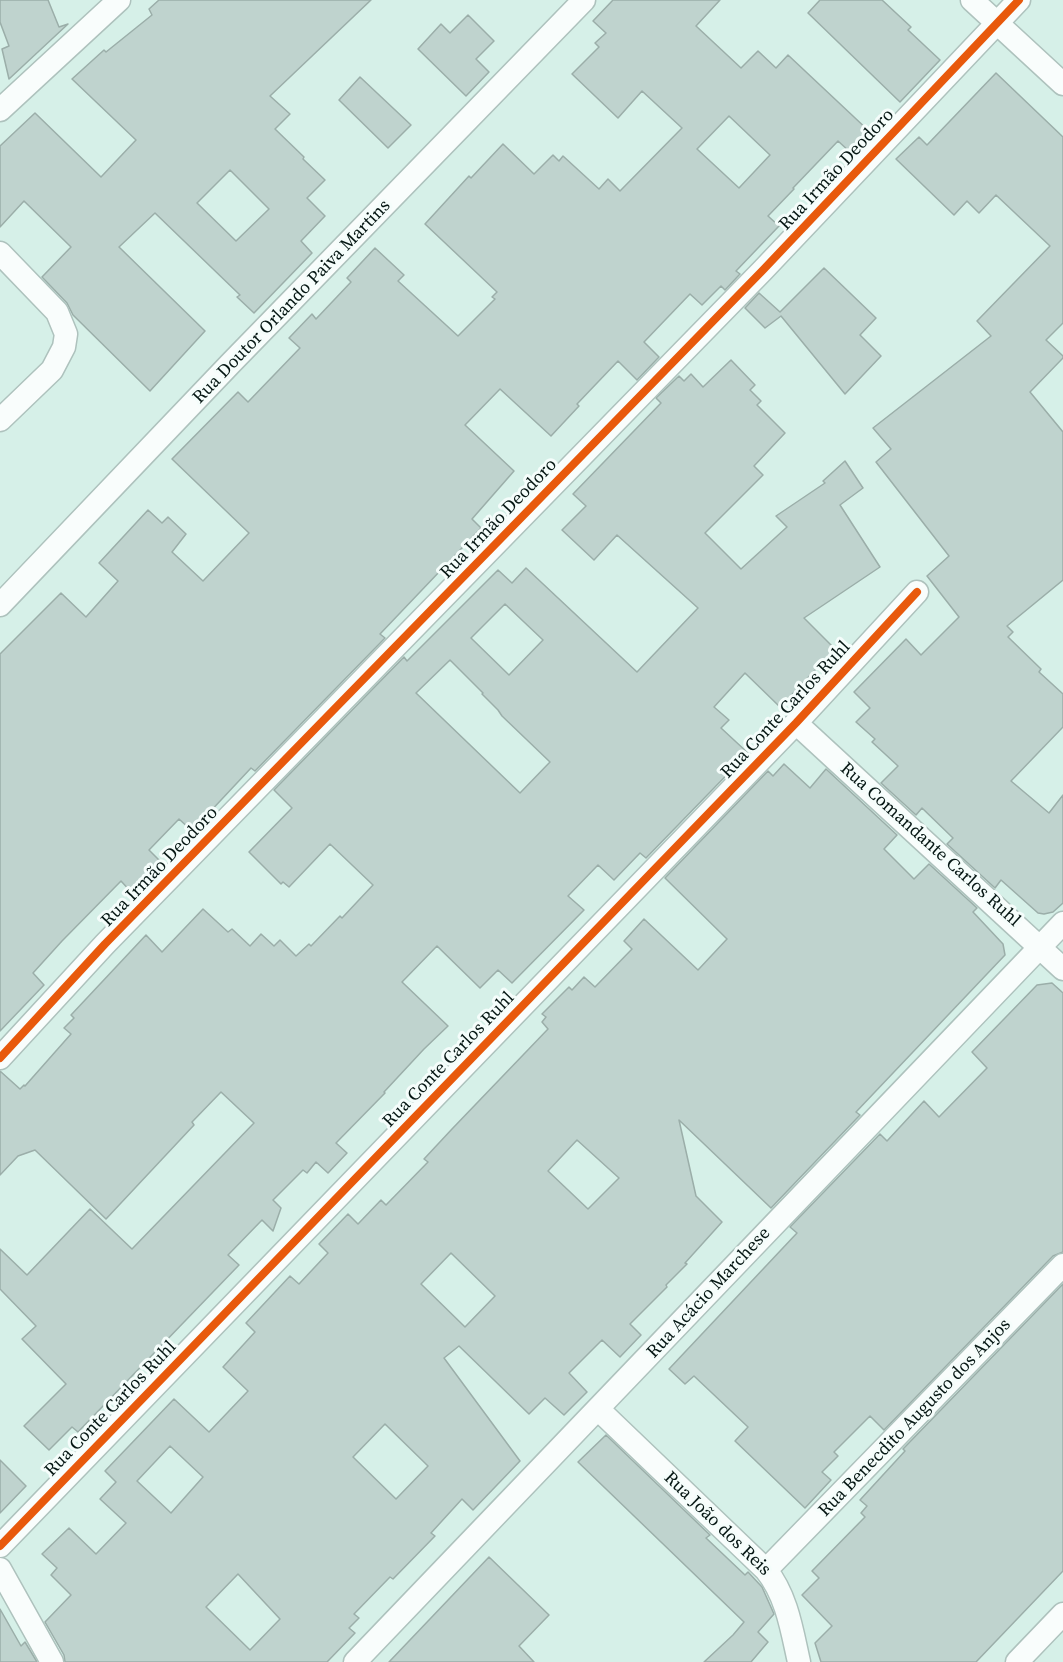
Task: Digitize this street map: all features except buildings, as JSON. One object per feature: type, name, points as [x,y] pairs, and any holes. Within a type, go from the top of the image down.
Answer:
[{"type":"street","points":[[0,110],[119,0]]},
{"type":"street","name":"Rua Doutor Orlando Paiva Martins","points":[[0,605],[230,364],[584,0]]},
{"type":"street","points":[[972,0],[1063,84]]},
{"type":"street","name":"Rua Irmão Deodoro","points":[[0,1058],[105,944],[763,270],[1019,0]]},
{"type":"street","points":[[0,253],[57,312],[66,334],[64,347],[52,370],[0,420]]},
{"type":"street","name":"Rua Conte Carlos Ruhl","points":[[0,1546],[796,723],[917,592]]},
{"type":"street","name":"Rua Comandante Carlos Ruhl","points":[[796,723],[1063,969]]},
{"type":"street","name":"Rua Acácio Marchese","points":[[355,1662],[1063,923]]},
{"type":"street","name":"Rua Benecdito Augusto dos Anjos","points":[[766,1570],[1063,1265]]},
{"type":"street","name":"Rua João dos Reis","points":[[598,1409],[775,1581],[791,1626],[799,1662]]},
{"type":"street","points":[[0,1569],[52,1662]]},
{"type":"street","points":[[1017,1662],[1063,1614]]},
{"type":"cycle path","points":[[0,1058],[105,944],[763,270],[1019,0]]},
{"type":"cycle path","points":[[0,1546],[796,723],[917,592]]}]
